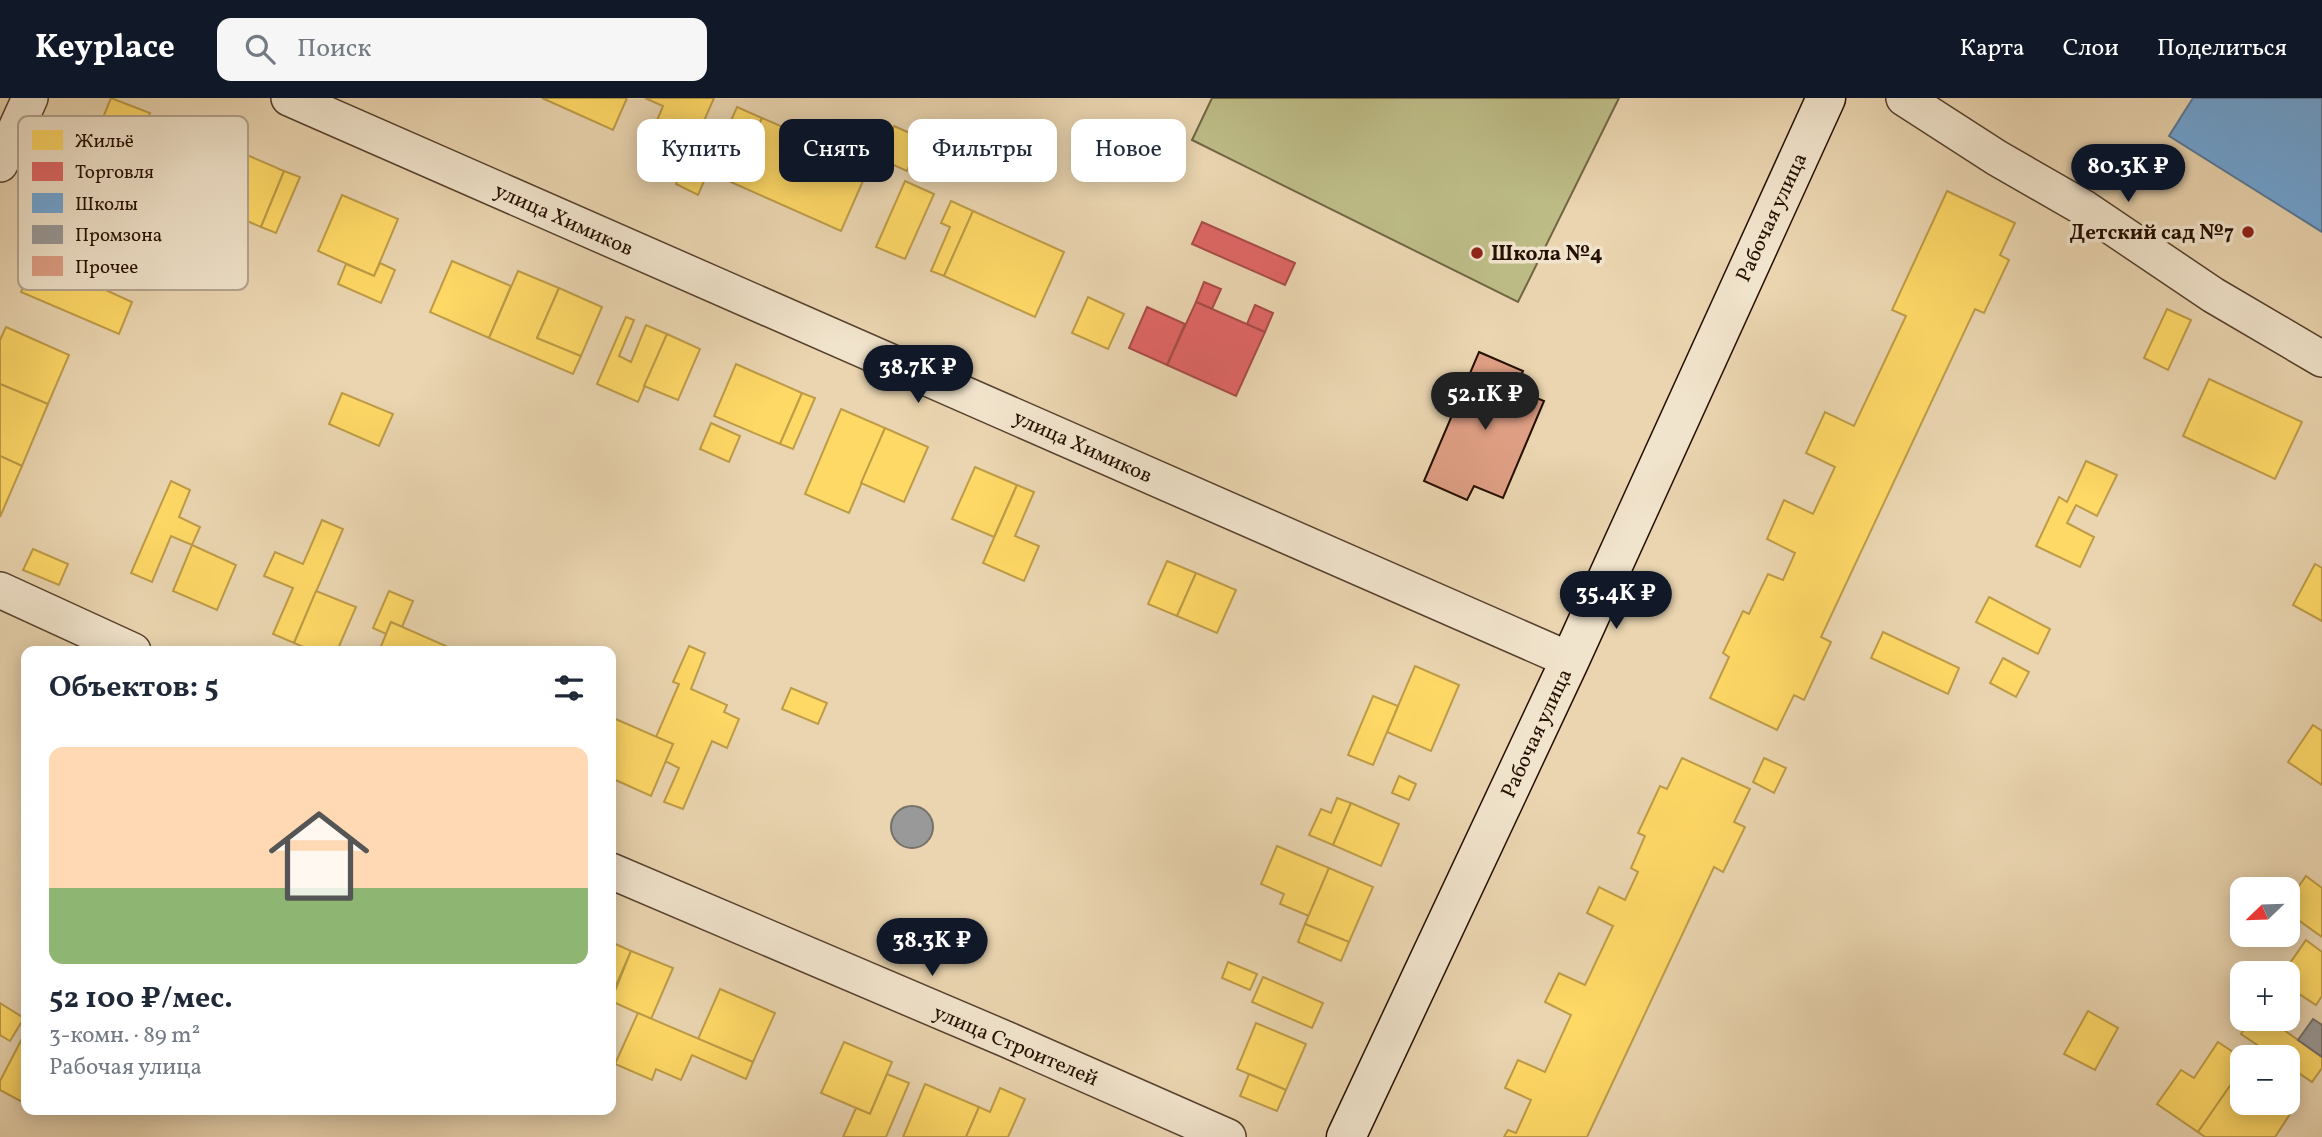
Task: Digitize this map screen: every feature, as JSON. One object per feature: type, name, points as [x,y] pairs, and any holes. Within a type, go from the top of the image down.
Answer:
[{"type":"main road","name":"Рабочая улица","points":[[1346,1137],[1570,660],[1826,98]]},
{"type":"street","points":[[22,116],[30,98]]},
{"type":"street","name":"улица Химиков","points":[[289,98],[1570,660]]},
{"type":"street","points":[[1904,98],[1997,158],[2084,208],[2213,295],[2322,359]]},
{"type":"street","points":[[0,164],[18,124]]},
{"type":"street","points":[[0,590],[122,646]]},
{"type":"street","name":"улица Строителей","points":[[616,873],[1228,1137]]},
{"type":"shaded area","points":[[1212,98],[1619,98],[1518,302],[1192,140]]},
{"type":"building: Жильё","points":[[111,98],[150,113],[149,116],[104,116]]},
{"type":"building: Жильё","points":[[542,98],[627,98],[613,130]]},
{"type":"building: Жильё","points":[[645,98],[714,98],[705,119],[658,119],[663,106]]},
{"type":"building: Жильё","points":[[737,107],[762,118],[762,119],[732,119]]},
{"type":"building: Жильё","points":[[765,119],[779,125],[779,182],[863,182],[841,231],[733,183],[765,182]]},
{"type":"building: Жильё","points":[[894,126],[908,132],[907,171],[894,165]]},
{"type":"building: Жильё","points":[[248,155],[284,171],[261,227],[248,221]]},
{"type":"building: Жильё","points":[[284,171],[300,177],[276,233],[261,227]]},
{"type":"building: Жильё","points":[[905,181],[934,194],[905,259],[876,247]]},
{"type":"building: Жильё","points":[[677,182],[704,182],[698,195],[676,184]]},
{"type":"building: Жильё","points":[[1947,191],[2015,223],[2000,255],[2009,260],[1984,313],[1975,309],[1821,637],[1831,642],[1804,700],[1794,695],[1777,730],[1710,698],[1729,657],[1723,653],[1743,611],[1749,614],[1768,574],[1783,580],[1795,553],[1767,539],[1784,500],[1813,514],[1835,467],[1806,453],[1825,412],[1854,426],[1906,316],[1892,310]]},
{"type":"building: Жильё","points":[[342,195],[398,219],[374,276],[318,251]]},
{"type":"building: Жильё","points":[[951,201],[973,211],[944,276],[931,271],[950,227],[941,223]]},
{"type":"building: Жильё","points":[[973,211],[1064,252],[1035,317],[944,276]]},
{"type":"building: Жильё","points":[[452,261],[511,286],[489,338],[430,312]]},
{"type":"building: Жильё","points":[[380,263],[395,270],[381,303],[338,284],[346,264],[374,276]]},
{"type":"building: Жильё","points":[[518,271],[559,288],[537,338],[581,356],[573,374],[489,338]]},
{"type":"building: Жильё","points":[[559,288],[602,307],[581,356],[537,338]]},
{"type":"building: Жильё","points":[[106,290],[132,302],[119,334],[21,292]]},
{"type":"building: Жильё","points":[[1088,297],[1124,314],[1108,349],[1072,333]]},
{"type":"building: Жильё","points":[[2167,309],[2191,320],[2168,370],[2144,358]]},
{"type":"building: Жильё","points":[[626,317],[634,320],[619,356],[631,362],[646,325],[667,334],[638,402],[597,384]]},
{"type":"building: Жильё","points":[[6,327],[69,355],[48,404],[0,384],[0,340]]},
{"type":"building: Жильё","points":[[667,334],[700,349],[678,400],[644,386]]},
{"type":"building: Жильё","points":[[736,364],[802,393],[780,444],[714,416]]},
{"type":"building: Жильё","points":[[2209,379],[2302,422],[2275,479],[2183,436]]},
{"type":"building: Жильё","points":[[0,384],[48,404],[22,466],[0,456]]},
{"type":"building: Жильё","points":[[342,393],[393,414],[379,446],[329,424]]},
{"type":"building: Жильё","points":[[802,393],[815,398],[793,449],[780,444]]},
{"type":"building: Жильё","points":[[841,409],[885,428],[849,513],[805,494]]},
{"type":"building: Жильё","points":[[711,423],[740,436],[729,462],[700,449]]},
{"type":"building: Жильё","points":[[885,428],[928,447],[904,502],[861,483]]},
{"type":"building: Жильё","points":[[0,456],[22,466],[0,517]]},
{"type":"building: Жильё","points":[[2086,461],[2117,475],[2097,516],[2076,505],[2067,523],[2094,537],[2080,567],[2036,546],[2059,497],[2067,502]]},
{"type":"building: Жильё","points":[[975,467],[1017,485],[994,537],[952,519]]},
{"type":"building: Жильё","points":[[171,481],[190,490],[179,517],[200,527],[192,545],[171,536],[152,582],[131,573]]},
{"type":"building: Жильё","points":[[1017,485],[1034,492],[1015,536],[1039,546],[1024,581],[983,563]]},
{"type":"building: Жильё","points":[[322,520],[343,529],[294,643],[273,634],[293,588],[264,576],[275,552],[303,564]]},
{"type":"building: Жильё","points":[[192,545],[236,565],[217,610],[173,591]]},
{"type":"building: Жильё","points":[[33,549],[68,564],[59,585],[23,570]]},
{"type":"building: Жильё","points":[[1167,561],[1196,573],[1177,616],[1148,604]]},
{"type":"building: Жильё","points":[[2315,564],[2322,568],[2322,621],[2293,605]]},
{"type":"building: Жильё","points":[[1196,573],[1236,590],[1217,633],[1177,616]]},
{"type":"building: Жильё","points":[[316,591],[356,607],[339,646],[301,646],[294,643]]},
{"type":"building: Жильё","points":[[389,591],[413,601],[402,627],[391,622],[386,634],[373,628]]},
{"type":"building: Жильё","points":[[1989,597],[2050,629],[2038,654],[1976,622]]},
{"type":"building: Жильё","points":[[391,622],[446,646],[381,646]]},
{"type":"building: Жильё","points":[[1883,632],[1959,668],[1948,694],[1871,658]]},
{"type":"building: Жильё","points":[[689,646],[705,653],[691,689],[727,705],[724,712],[739,719],[727,748],[712,741],[683,809],[664,802],[679,768],[665,761],[673,744],[656,737],[679,684],[673,682]]},
{"type":"building: Жильё","points":[[2003,658],[2029,672],[2016,697],[1990,683]]},
{"type":"building: Жильё","points":[[1415,666],[1459,685],[1431,751],[1387,732]]},
{"type":"building: Жильё","points":[[791,688],[827,703],[818,724],[782,709]]},
{"type":"building: Жильё","points":[[1373,696],[1398,706],[1373,765],[1348,755]]},
{"type":"building: Жильё","points":[[616,719],[673,744],[651,796],[616,780]]},
{"type":"building: Жильё","points":[[2313,725],[2322,731],[2322,785],[2288,762]]},
{"type":"building: Жильё","points":[[1682,758],[1750,789],[1734,822],[1745,827],[1723,872],[1714,867],[1587,1137],[1504,1137],[1508,1130],[1516,1133],[1531,1100],[1505,1088],[1518,1060],[1545,1072],[1571,1015],[1545,1002],[1559,973],[1585,985],[1613,926],[1587,913],[1599,887],[1625,900],[1638,872],[1631,868],[1645,836],[1638,833],[1660,786],[1667,789]]},
{"type":"building: Жильё","points":[[1764,758],[1786,768],[1774,793],[1753,782]]},
{"type":"building: Жильё","points":[[1399,776],[1416,784],[1409,800],[1392,793]]},
{"type":"building: Жильё","points":[[1337,798],[1351,803],[1333,845],[1309,835],[1321,809],[1331,813]]},
{"type":"building: Жильё","points":[[1351,803],[1399,824],[1381,866],[1333,845]]},
{"type":"building: Жильё","points":[[1277,846],[1329,868],[1309,916],[1280,904],[1284,894],[1261,884]]},
{"type":"building: Жильё","points":[[1329,868],[1373,887],[1349,942],[1305,924]]},
{"type":"building: Жильё","points":[[2306,876],[2322,888],[2322,937],[2300,921],[2300,885]]},
{"type":"building: Жильё","points":[[1305,924],[1349,942],[1341,961],[1298,942]]},
{"type":"building: Жильё","points":[[2306,940],[2322,952],[2322,996],[2316,1005],[2300,995],[2300,961],[2291,961]]},
{"type":"building: Жильё","points":[[616,944],[631,951],[616,986]]},
{"type":"building: Жильё","points":[[631,951],[673,968],[651,1019],[616,1003],[616,988]]},
{"type":"building: Жильё","points":[[1228,962],[1257,974],[1250,990],[1222,978]]},
{"type":"building: Жильё","points":[[1263,977],[1323,1003],[1312,1028],[1252,1002]]},
{"type":"building: Жильё","points":[[720,989],[775,1013],[753,1062],[698,1039]]},
{"type":"building: Жильё","points":[[0,1003],[21,1016],[21,1023],[10,1041],[0,1035]]},
{"type":"building: Жильё","points":[[2088,1011],[2118,1028],[2095,1070],[2064,1054]]},
{"type":"building: Жильё","points":[[638,1013],[753,1062],[746,1079],[692,1055],[681,1080],[656,1069],[652,1080],[616,1064]]},
{"type":"building: Жильё","points":[[1256,1023],[1306,1044],[1286,1090],[1237,1069]]},
{"type":"building: Жильё","points":[[2243,1031],[2285,1031],[2322,1057],[2322,1068],[2312,1082],[2300,1074],[2300,1045],[2257,1045],[2241,1034]]},
{"type":"building: Жильё","points":[[21,1041],[21,1101],[0,1090],[0,1081]]},
{"type":"building: Жильё","points":[[844,1042],[892,1062],[870,1114],[821,1093]]},
{"type":"building: Жильё","points":[[2218,1042],[2230,1050],[2230,1086],[2198,1132],[2157,1104],[2181,1070],[2194,1078]]},
{"type":"building: Жильё","points":[[887,1074],[909,1083],[886,1137],[843,1137],[856,1108],[870,1114]]},
{"type":"building: Жильё","points":[[1249,1074],[1286,1090],[1277,1111],[1240,1096]]},
{"type":"building: Жильё","points":[[925,1084],[979,1107],[966,1137],[903,1137]]},
{"type":"building: Жильё","points":[[2230,1086],[2230,1115],[2289,1115],[2275,1137],[2205,1137],[2198,1132]]},
{"type":"building: Жильё","points":[[1000,1088],[1025,1099],[1008,1137],[966,1137],[979,1107],[990,1112]]},
{"type":"building: Торговля","points":[[1202,222],[1295,263],[1285,285],[1192,244]]},
{"type":"building: Торговля","points":[[1204,282],[1221,289],[1212,309],[1196,302]]},
{"type":"building: Торговля","points":[[1196,302],[1265,332],[1236,396],[1167,365]]},
{"type":"building: Торговля","points":[[1255,305],[1273,313],[1265,332],[1247,324]]},
{"type":"building: Торговля","points":[[1147,307],[1185,324],[1167,365],[1129,348]]},
{"type":"building: Школы","points":[[2193,98],[2322,98],[2322,232],[2169,136]]},
{"type":"building: Промзона","points":[[912,806],[927,812],[933,827],[927,842],[912,848],[897,842],[891,827],[897,812]]},
{"type":"building: Промзона","points":[[2313,1019],[2322,1025],[2322,1057],[2298,1040]]},
{"type":"building: Прочее","points":[[1479,352],[1523,371],[1515,389],[1544,401],[1503,498],[1474,486],[1467,500],[1424,481]]},
{"type":"place","name":"Детский сад №7","points":[[2248,232]]},
{"type":"place","name":"Школа №4","points":[[1477,253]]}]
